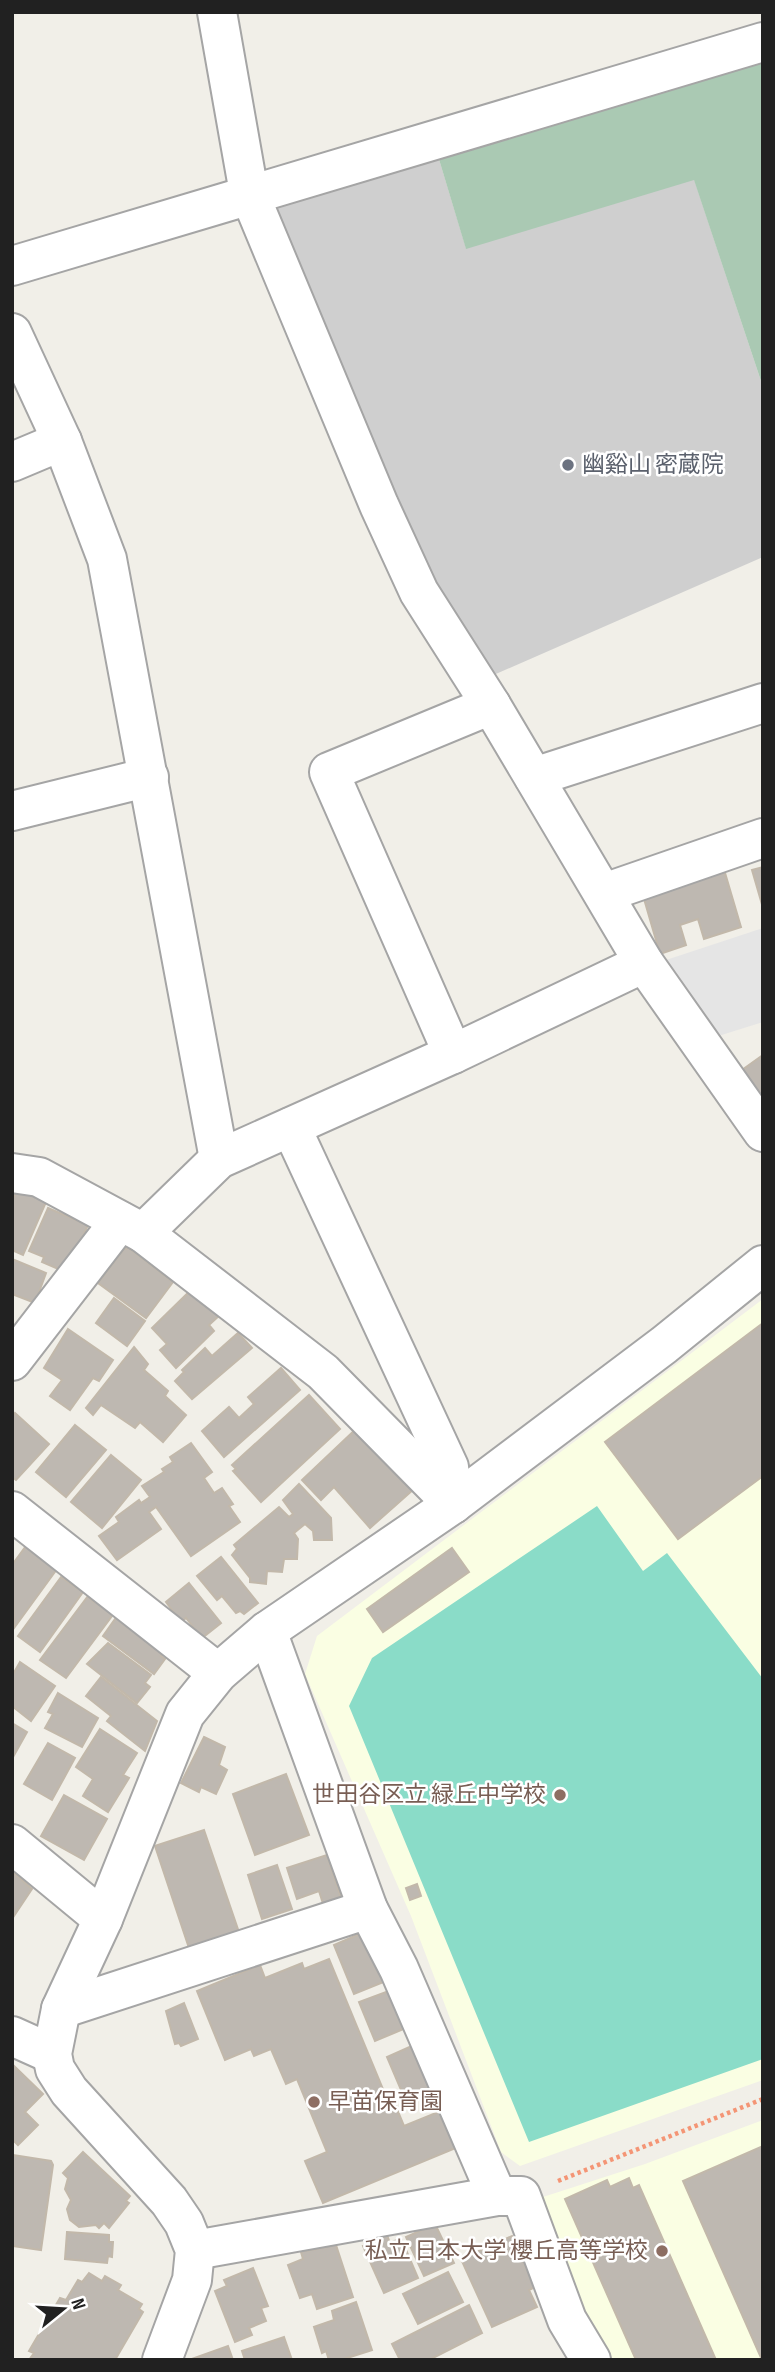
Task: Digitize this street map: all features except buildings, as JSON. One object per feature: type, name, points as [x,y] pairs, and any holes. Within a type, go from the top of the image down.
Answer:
[{"type":"street","points":[[217,12],[249,193],[419,592],[491,705],[644,963],[763,1132]]},
{"type":"street","points":[[12,266],[249,193],[763,42]]},
{"type":"street","points":[[12,333],[62,441],[107,559],[219,1159]]},
{"type":"street","points":[[12,462],[62,441]]},
{"type":"street","points":[[534,777],[763,703]]},
{"type":"street","points":[[453,1054],[329,772],[491,705]]},
{"type":"street","points":[[12,811],[149,777]]},
{"type":"street","points":[[604,893],[763,838]]},
{"type":"street","points":[[12,1361],[131,1227],[219,1159],[453,1054],[644,963]]},
{"type":"street","points":[[291,1127],[449,1467],[453,1504]]},
{"type":"street","points":[[12,1172],[39,1177],[131,1227],[323,1372],[453,1504]]},
{"type":"street","points":[[162,2360],[192,2280],[195,2250],[184,2223],[169,2201],[69,2091],[55,2069],[52,2054],[61,2009],[103,1919],[185,1714],[218,1673],[267,1631],[453,1504],[664,1345],[763,1265]]},
{"type":"street","points":[[12,1511],[218,1673]]},
{"type":"street","points":[[267,1631],[368,1909],[567,2320],[591,2360]]},
{"type":"street","points":[[12,1844],[103,1919]]},
{"type":"street","points":[[61,2009],[368,1909]]},
{"type":"street","points":[[12,2036],[52,2054]]},
{"type":"street","points":[[195,2250],[509,2196]]},
{"type":"path","points":[[509,2196],[763,2099]]},
{"type":"shaded area","points":[[763,50],[763,387],[694,180],[466,249],[435,146]]},
{"type":"shaded area","name":"幽谿山 密蔵院","points":[[435,146],[466,248],[694,179],[763,387],[763,557],[489,677],[405,543],[267,200]]},
{"type":"shaded area","points":[[763,928],[763,1022],[712,1038],[660,962]]},
{"type":"shaded area","name":"世田谷区立 緑丘中学校","points":[[763,1299],[763,2080],[520,2166],[501,2152],[411,1916],[305,1674],[317,1636]]},
{"type":"shaded area","name":"私立 日本大学 櫻丘高等学校","points":[[763,2120],[763,2360],[612,2360],[580,2305],[543,2197],[645,2164]]},
{"type":"green space","name":"世田谷区立 緑丘中学校","points":[[597,1506],[643,1571],[667,1553],[763,1679],[763,2059],[529,2142],[349,1706],[372,1658]]},
{"type":"place","name":"幽谿山 密蔵院","points":[[568,465]]},
{"type":"place","name":"世田谷区立 緑丘中学校","points":[[560,1795]]},
{"type":"place","name":"早苗保育園","points":[[314,2102]]},
{"type":"place","name":"私立 日本大学 櫻丘高等学校","points":[[662,2251]]}]
